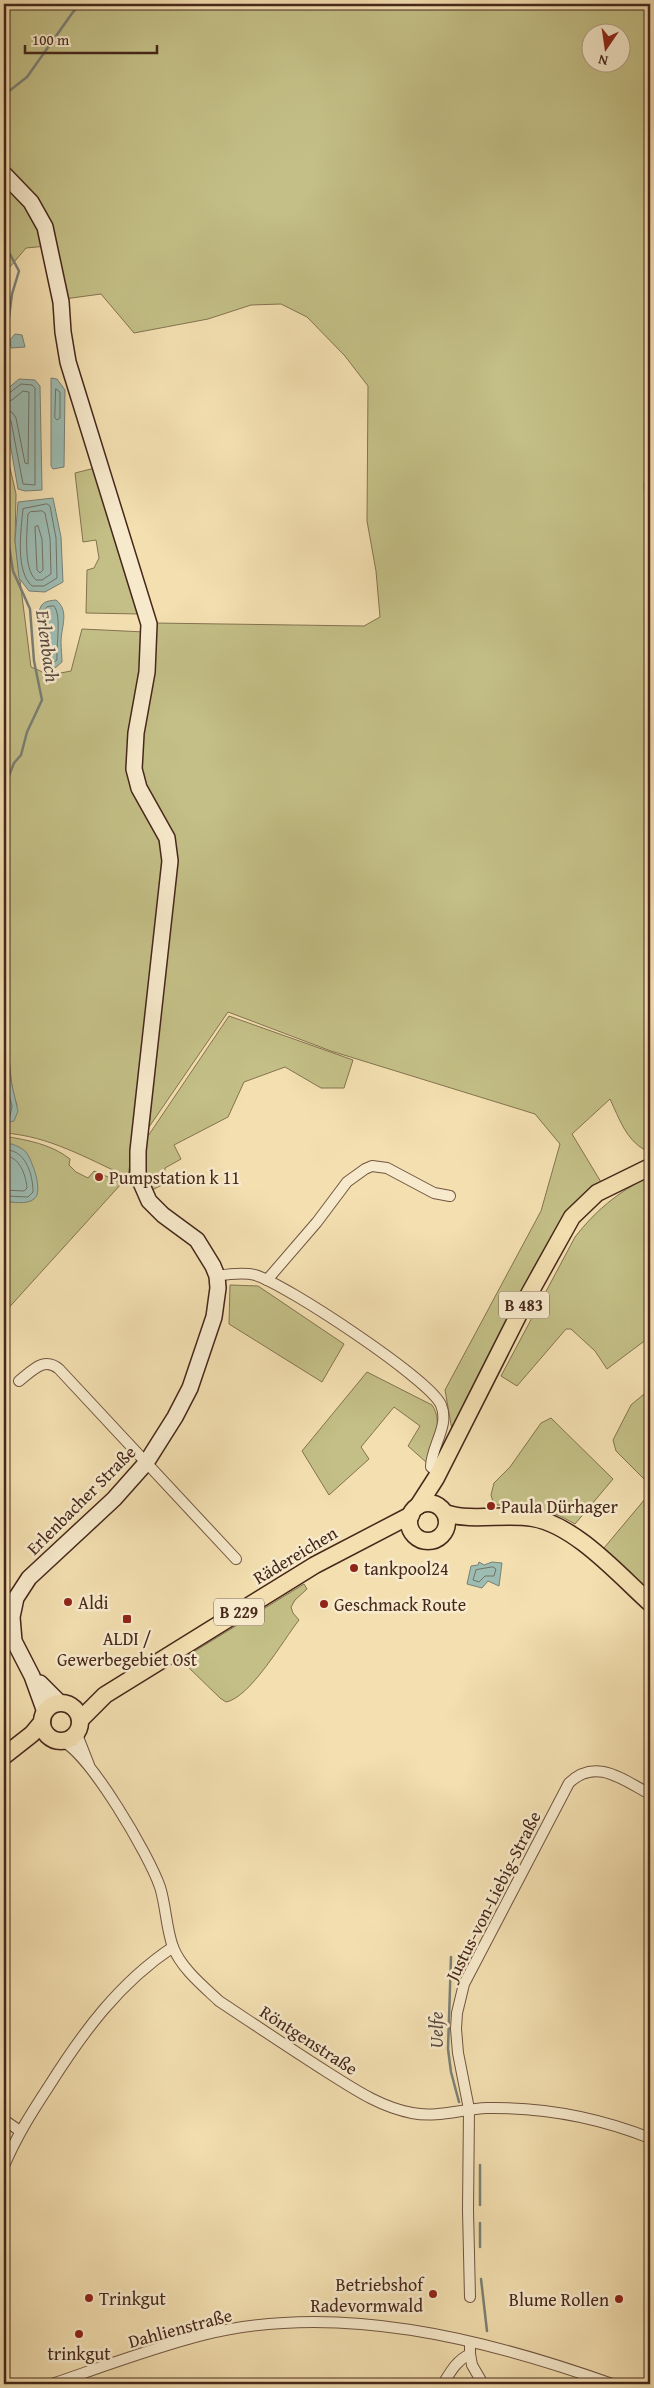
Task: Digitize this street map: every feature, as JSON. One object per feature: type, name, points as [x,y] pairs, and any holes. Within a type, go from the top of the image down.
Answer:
[{"type":"main road","name":"B 483","points":[[414,1511],[437,1475],[535,1283],[572,1217],[597,1193],[650,1168]]},
{"type":"main road","name":"B 483","points":[[437,1475],[433,1494],[440,1509]]},
{"type":"main road","points":[[477,1518],[446,1530],[437,1539],[429,1541],[420,1539],[413,1533],[410,1525],[414,1511],[427,1503],[440,1509],[477,1518],[535,1518],[558,1528],[588,1548],[650,1603]]},
{"type":"main road","points":[[440,1509],[447,1521],[446,1530]]},
{"type":"main road","name":"Rädereichen","points":[[79,1726],[105,1695],[315,1565],[361,1540],[379,1533],[414,1511]]},
{"type":"main road","name":"Rädereichen","points":[[379,1533],[413,1533]]},
{"type":"main road","name":"Rädereichen","points":[[65,1704],[105,1695]]},
{"type":"main road","points":[[65,1704],[77,1712],[79,1726],[71,1738],[45,1738],[7,1754],[38,1728],[51,1705],[65,1704]]},
{"type":"main road","points":[[44,1717],[44,1729],[56,1739]]},
{"type":"street","name":"Erlenbacher Straße","points":[[4,174],[32,202],[45,227],[61,302],[62,332],[68,362],[149,624],[147,672],[136,733],[134,769],[139,788],[167,838],[170,860],[147,1084],[138,1151],[140,1181],[144,1193],[156,1209],[204,1247],[217,1276],[214,1317],[199,1366],[175,1417],[146,1463],[114,1499],[29,1578],[16,1598],[8,1617],[16,1646],[32,1676],[44,1717]]},
{"type":"street","points":[[267,1280],[317,1222],[347,1182],[365,1169],[372,1166],[387,1168],[434,1193],[450,1196]]},
{"type":"street","points":[[217,1276],[255,1275],[267,1280],[333,1318],[437,1398],[441,1404],[443,1421],[431,1462],[437,1475]]},
{"type":"street","points":[[19,1381],[39,1366],[49,1363],[55,1365],[236,1558]]},
{"type":"street","name":"Erlenbacher Straße","points":[[32,1676],[65,1704]]},
{"type":"street","name":"Röntgenstraße","points":[[79,1726],[78,1737],[90,1766],[147,1855],[160,1889],[173,1947],[198,1982],[219,2001],[382,2104],[414,2114],[446,2113],[469,2109],[519,2108],[556,2111],[604,2122],[650,2138]]},
{"type":"street","name":"Röntgenstraße","points":[[56,1739],[68,1744],[90,1766]]},
{"type":"street","name":"Justus-von-Liebig-Straße","points":[[470,2297],[468,2210],[469,2109],[458,2053],[456,2029],[464,1984],[569,1783],[577,1775],[589,1770],[604,1771],[650,1794]]},
{"type":"street","points":[[4,2166],[20,2131],[65,2061],[111,2000],[151,1962],[173,1947]]},
{"type":"street","points":[[4,2120],[20,2131]]},
{"type":"street","name":"Dahlienstraße","points":[[52,2384],[196,2337],[251,2326],[300,2322],[376,2325],[412,2330],[470,2343],[612,2384]]},
{"type":"street","points":[[470,2343],[472,2365],[482,2384]]},
{"type":"street","points":[[443,2384],[454,2366],[462,2358],[470,2354]]},
{"type":"shaded area","points":[[4,4],[650,4],[650,556],[646,481],[644,483],[650,612],[650,1139],[645,1150],[638,1146],[624,1128],[610,1099],[572,1134],[601,1182],[583,1195],[562,1219],[452,1430],[445,1390],[541,1211],[560,1144],[535,1114],[331,1051],[228,1012],[149,1127],[174,859],[140,776],[153,623],[364,626],[380,617],[376,571],[367,521],[368,386],[345,356],[307,317],[281,304],[251,305],[208,319],[134,333],[101,294],[64,299],[34,198],[4,166]]},
{"type":"shaded area","points":[[4,179],[21,197],[47,246],[26,248],[4,274]]},
{"type":"shaded area","points":[[4,442],[16,494],[15,541],[31,667],[50,675],[71,671],[82,629],[145,632],[129,759],[162,836],[166,861],[141,1083],[128,1177],[52,1143],[36,1138],[4,1133],[4,1123],[8,1123],[17,1105],[14,1098],[8,1053],[4,1045]]},
{"type":"shaded area","points":[[95,468],[140,614],[86,613],[87,570],[94,568],[99,558],[96,540],[83,542],[75,473]]},
{"type":"shaded area","points":[[229,1016],[353,1060],[344,1088],[321,1088],[285,1067],[244,1082],[228,1117],[174,1145],[181,1159],[165,1168],[164,1184],[152,1190],[146,1175],[146,1139]]},
{"type":"shaded area","points":[[4,1136],[47,1146],[63,1154],[70,1159],[69,1165],[76,1172],[88,1178],[94,1171],[122,1183],[4,1313],[4,1201],[15,1202]]},
{"type":"shaded area","points":[[648,1177],[650,1178],[650,1344],[647,1339],[607,1369],[595,1351],[571,1329],[566,1329],[517,1386],[501,1376],[575,1237],[608,1203]]},
{"type":"shaded area","points":[[230,1285],[258,1286],[344,1344],[322,1382],[229,1324]]},
{"type":"shaded area","points":[[367,1372],[432,1405],[437,1419],[434,1441],[426,1462],[408,1446],[420,1426],[394,1407],[361,1447],[369,1459],[329,1495],[302,1451]]},
{"type":"shaded area","points":[[650,1389],[650,1485],[616,1451],[613,1440],[631,1405]]},
{"type":"shaded area","points":[[551,1418],[613,1479],[575,1524],[565,1518],[536,1508],[494,1505],[491,1495],[494,1483],[510,1467],[541,1423]]},
{"type":"shaded area","points":[[650,1493],[650,1591],[604,1548]]},
{"type":"shaded area","points":[[304,1584],[307,1589],[295,1600],[291,1607],[299,1620],[266,1667],[235,1698],[226,1702],[220,1698],[183,1661],[187,1656]]},
{"type":"water","points":[[15,334],[22,335],[25,347],[11,348],[10,340]]},
{"type":"water","points":[[51,378],[57,379],[65,390],[64,467],[53,469],[51,466]]},
{"type":"water","points":[[19,379],[35,380],[40,386],[42,490],[25,491],[18,489],[5,414],[5,391]]},
{"type":"water","points":[[53,498],[61,537],[63,582],[45,592],[29,591],[19,578],[15,541],[18,502]]},
{"type":"water","points":[[56,600],[63,609],[64,614],[61,642],[62,662],[48,674],[44,668],[39,612],[44,603]]},
{"type":"water","points":[[4,1045],[9,1049],[10,1077],[18,1111],[14,1121],[4,1123]]},
{"type":"water","points":[[12,1144],[26,1152],[36,1176],[37,1195],[31,1201],[19,1203],[4,1201],[4,1145]]},
{"type":"water","points":[[479,1562],[484,1565],[492,1562],[502,1563],[499,1586],[488,1581],[482,1588],[467,1584],[471,1566],[478,1565]]},
{"type":"waterway","name":"Erlenbach","points":[[4,95],[27,77],[73,12],[81,4]]},
{"type":"waterway","name":"Erlenbach","points":[[4,243],[19,271],[12,294],[4,355]]},
{"type":"waterway","name":"Erlenbach","points":[[4,473],[8,540],[13,571],[30,609],[34,661],[42,700],[27,732],[21,755],[14,763],[4,788]]},
{"type":"waterway","name":"Uelfe","points":[[451,1957],[448,2049],[451,2072],[459,2102]]},
{"type":"waterway","name":"Uelfe","points":[[480,2165],[480,2205]]},
{"type":"waterway","name":"Uelfe","points":[[480,2223],[480,2247]]},
{"type":"waterway","name":"Uelfe","points":[[481,2279],[487,2331]]},
{"type":"place","name":"Pumpstation k 11","points":[[99,1177]]},
{"type":"place","name":"Paula Dürhager","points":[[491,1506]]},
{"type":"place","name":"tankpool24","points":[[354,1568]]},
{"type":"place","name":"Aldi","points":[[68,1602]]},
{"type":"place","name":"Geschmack Route","points":[[324,1604]]},
{"type":"place","name":"ALDI / Gewerbegebiet Ost","points":[[127,1619]]},
{"type":"place","name":"Betriebshof Radevormwald","points":[[433,2294]]},
{"type":"place","name":"Trinkgut","points":[[89,2298]]},
{"type":"place","name":"Blume Rollen","points":[[619,2299]]},
{"type":"place","name":"trinkgut","points":[[79,2334]]}]
